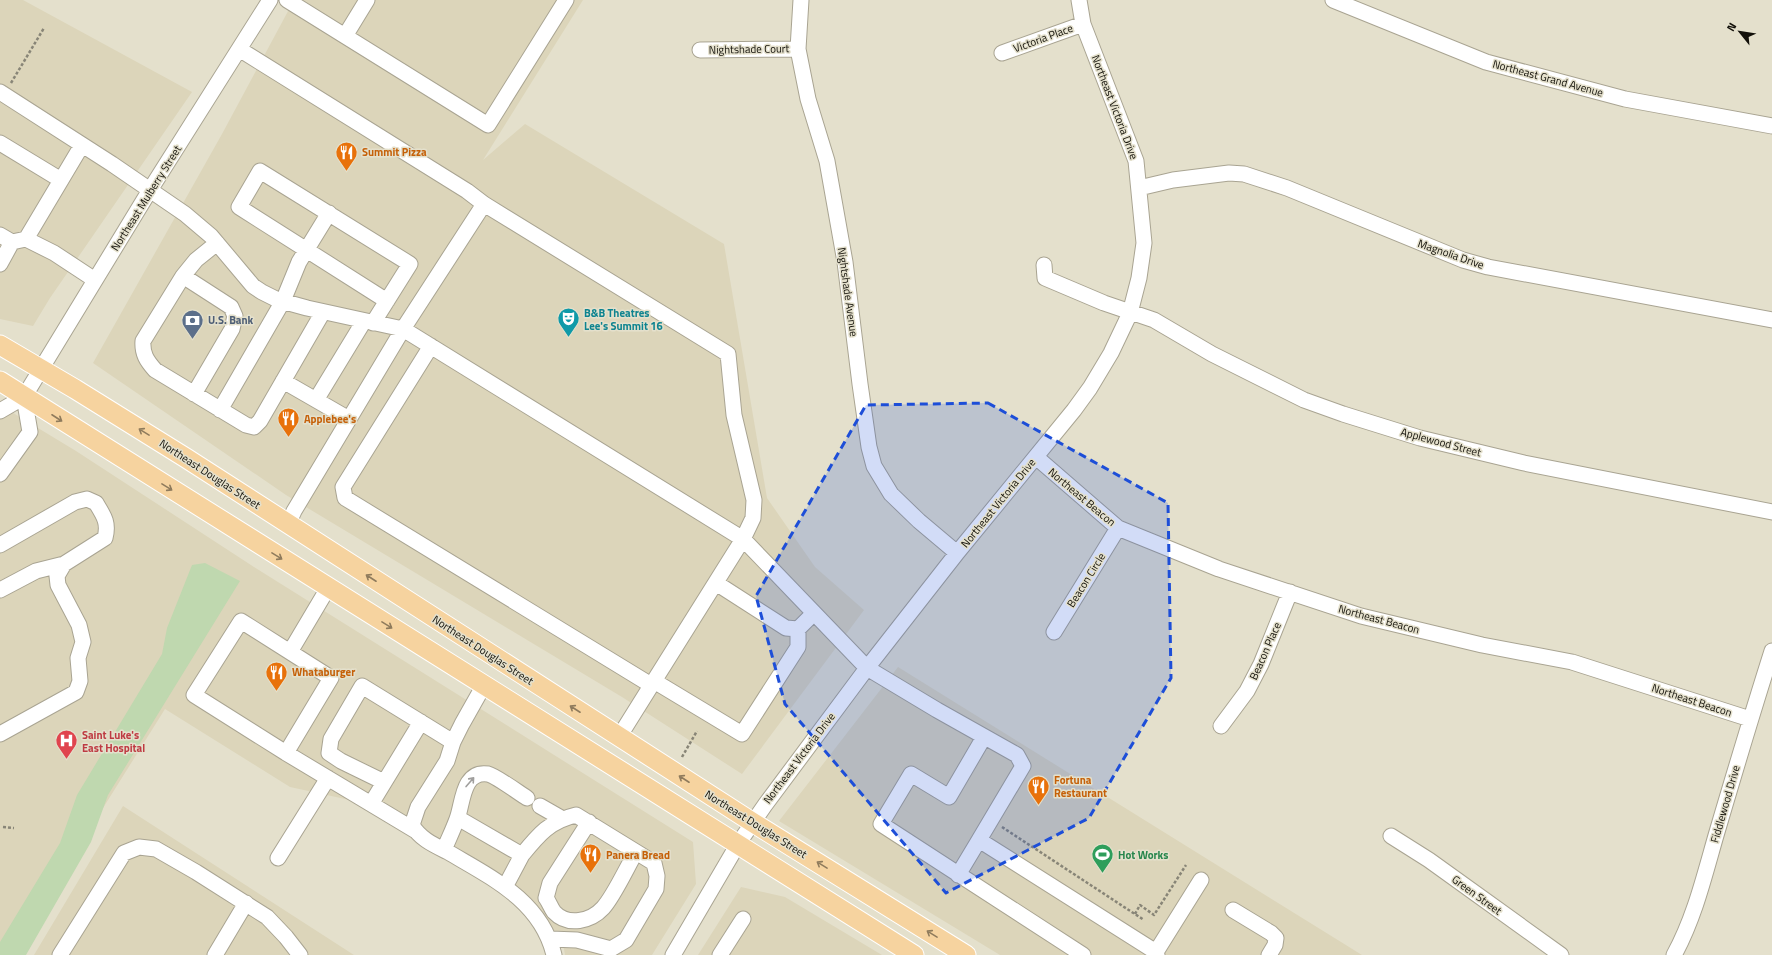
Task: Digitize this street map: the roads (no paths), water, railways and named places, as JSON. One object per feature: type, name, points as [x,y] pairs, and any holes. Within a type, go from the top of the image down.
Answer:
[{"type":"main road","name":"Northeast Douglas Street","points":[[0,345],[167,446],[752,822],[966,955]]},
{"type":"main road","points":[[0,381],[914,955]]},
{"type":"street","name":"Northeast Mulberry Street","points":[[24,397],[150,190],[270,0]]},
{"type":"street","points":[[287,0],[488,125],[566,0]]},
{"type":"street","points":[[345,36],[367,0]]},
{"type":"street","name":"Nightshade Avenue","points":[[801,0],[798,49],[808,99],[827,161],[845,262],[860,384],[869,447],[874,466],[891,494],[919,521],[957,553]]},
{"type":"street","name":"Northeast Victoria Drive","points":[[673,954],[752,822],[867,668],[957,553],[1036,457],[1090,388],[1111,353],[1130,313],[1139,278],[1144,242],[1136,161],[1083,24],[1079,0]]},
{"type":"street","name":"Northeast Grand Avenue","points":[[1333,0],[1486,62],[1625,99],[1772,126]]},
{"type":"street","name":"Victoria Place","points":[[1002,53],[1083,24]]},
{"type":"street","points":[[239,49],[467,191],[484,204],[728,354],[734,415],[754,500],[754,518],[716,583],[619,737]]},
{"type":"street","name":"Nightshade Court","points":[[700,50],[798,49]]},
{"type":"street","points":[[4,91],[185,214],[217,243],[253,286],[262,292],[283,301],[323,312],[403,329],[743,539],[867,668],[1017,755],[1023,766],[958,875]]},
{"type":"street","points":[[0,143],[61,180]]},
{"type":"street","points":[[0,264],[13,239],[61,180],[82,145]]},
{"type":"street","points":[[316,400],[368,322],[387,301],[410,264],[260,171],[239,207],[387,301]]},
{"type":"street","name":"Magnolia Drive","points":[[1139,188],[1173,180],[1229,173],[1244,174],[1287,188],[1457,258],[1488,267],[1772,320]]},
{"type":"street","points":[[288,524],[294,511],[403,329],[484,204]]},
{"type":"street","points":[[220,410],[283,301],[299,262],[329,213]]},
{"type":"street","points":[[13,239],[54,253],[95,280]]},
{"type":"street","points":[[217,243],[196,260],[183,276],[143,342],[142,350],[146,360],[155,370],[246,426],[254,427],[260,421],[323,312]]},
{"type":"street","name":"Applewood Street","points":[[1044,265],[1045,278],[1130,313],[1154,320],[1212,354],[1304,400],[1343,414],[1420,438],[1524,463],[1772,512]]},
{"type":"street","points":[[183,276],[230,307],[235,316],[232,329],[194,394]]},
{"type":"street","points":[[431,346],[343,487],[345,498],[652,683],[742,734],[798,647],[798,629],[814,613]]},
{"type":"street","points":[[283,381],[349,419]]},
{"type":"street","points":[[0,411],[24,397],[30,432],[0,474]]},
{"type":"street","name":"Northeast Beacon","points":[[1036,457],[1118,528],[1219,569],[1361,616],[1409,629],[1572,662],[1750,719]]},
{"type":"street","points":[[0,545],[75,502],[87,499],[96,503],[104,516],[107,528],[105,538],[64,564],[36,571],[0,590]]},
{"type":"street","name":"Beacon Circle","points":[[1054,632],[1118,528]]},
{"type":"street","points":[[0,734],[76,692],[80,681],[78,658],[83,642],[79,625],[58,585],[57,576],[64,564]]},
{"type":"street","points":[[716,583],[786,628],[798,629]]},
{"type":"street","points":[[290,652],[328,588]]},
{"type":"street","name":"Beacon Place","points":[[1221,726],[1247,691],[1262,664],[1290,592]]},
{"type":"street","points":[[286,753],[331,678],[241,621],[194,695],[286,753],[416,831]]},
{"type":"street","name":"Fiddlewood Drive","points":[[1674,955],[1681,943],[1698,896],[1750,719],[1772,651]]},
{"type":"street","points":[[484,685],[453,742],[447,761],[418,807],[412,825],[421,837],[497,881],[527,904],[545,929],[550,939],[554,955]]},
{"type":"street","points":[[384,782],[329,753],[331,739],[362,686],[453,742]]},
{"type":"street","points":[[370,804],[421,722]]},
{"type":"street","points":[[984,737],[949,797],[910,774],[881,824],[1083,955]]},
{"type":"street","points":[[444,850],[458,818],[462,793],[471,778],[489,774],[527,798]]},
{"type":"street","points":[[278,858],[328,778]]},
{"type":"street","points":[[540,806],[561,818]]},
{"type":"street","points":[[505,887],[522,855],[540,833],[561,818],[576,815],[654,863],[657,876],[656,889],[626,940],[611,949],[577,940],[550,939]]},
{"type":"street","points":[[458,818],[522,855]]},
{"type":"street","points":[[589,822],[550,883],[546,898],[554,912],[564,918],[575,921],[594,916],[604,906],[636,852]]},
{"type":"street","name":"Green Street","points":[[1391,836],[1429,860],[1561,955]]},
{"type":"street","points":[[979,840],[1148,951],[1201,880]]},
{"type":"street","points":[[66,953],[124,853],[139,847],[156,849],[196,872],[267,917],[286,937],[300,955]]},
{"type":"street","points":[[215,955],[246,903]]},
{"type":"street","points":[[1233,910],[1271,933],[1276,938],[1275,945],[1269,955]]},
{"type":"street","points":[[720,955],[743,919]]},
{"type":"place","name":"Summit Pizza","points":[[346,172]]},
{"type":"place","name":"B&B Theatres Lee's Summit 16","points":[[568,338]]},
{"type":"place","name":"U.S. Bank","points":[[193,340]]},
{"type":"place","name":"Applebee's","points":[[288,438]]},
{"type":"place","name":"Whataburger","points":[[276,692]]},
{"type":"place","name":"Saint Luke's East Hospital","points":[[66,760]]},
{"type":"place","name":"Fortuna Restaurant","points":[[1039,806]]},
{"type":"place","name":"Panera Bread","points":[[591,874]]},
{"type":"place","name":"Hot Works","points":[[1103,874]]}]
